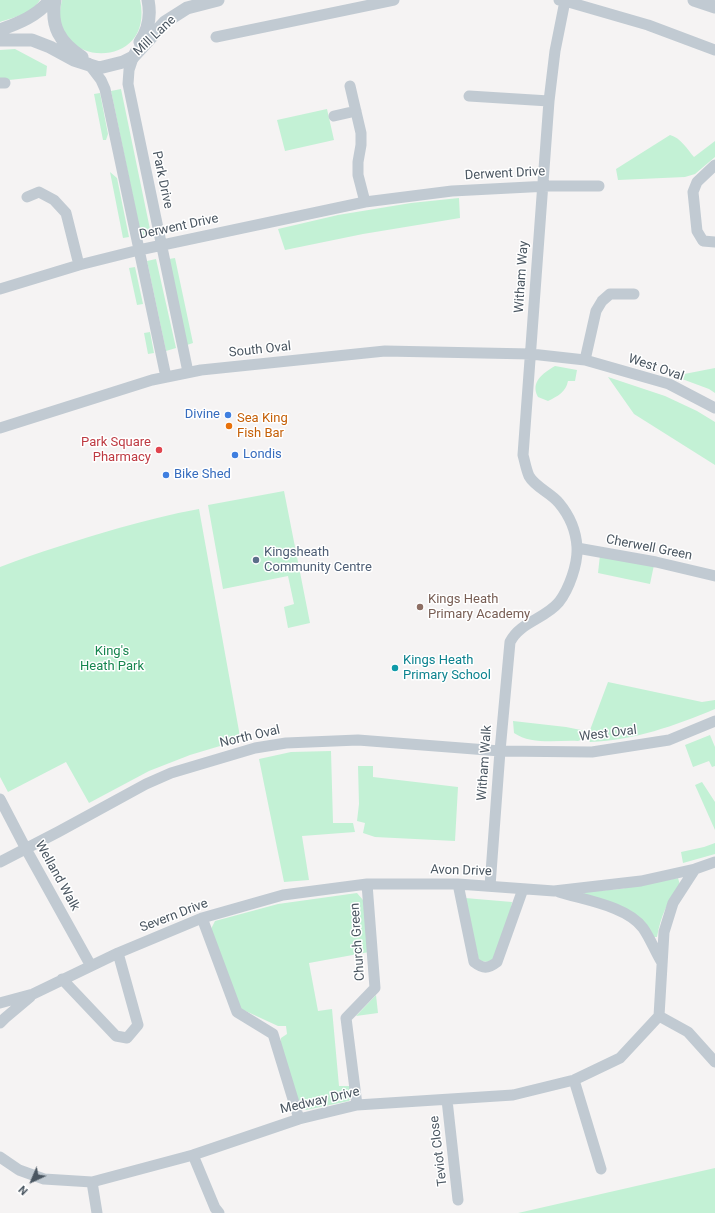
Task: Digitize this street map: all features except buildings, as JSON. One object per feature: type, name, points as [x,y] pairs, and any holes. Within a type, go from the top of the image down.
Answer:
[{"type":"street","points":[[0,30],[31,17],[50,0]]},
{"type":"street","points":[[55,0],[53,14],[55,27],[60,39],[73,52],[86,61],[101,80],[105,88],[166,377]]},
{"type":"street","points":[[142,38],[149,22],[150,8],[148,0]]},
{"type":"street","name":"Mill Lane","points":[[0,40],[32,40],[50,47],[74,60],[114,60],[129,53],[162,19],[174,11],[204,0]]},
{"type":"street","name":"Mill Lane","points":[[86,61],[98,68],[123,62],[133,57],[165,22],[187,8],[218,0]]},
{"type":"street","points":[[216,38],[394,0]]},
{"type":"street","points":[[562,0],[648,25],[715,50]]},
{"type":"street","name":"Witham Way","points":[[562,0],[549,101],[523,455],[530,476],[557,500],[565,511],[571,522],[577,548]]},
{"type":"street","points":[[694,0],[715,8]]},
{"type":"street","name":"Park Drive","points":[[142,38],[129,70],[128,84],[188,372]]},
{"type":"street","points":[[350,86],[361,133],[358,175],[366,202]]},
{"type":"street","points":[[469,96],[549,101]]},
{"type":"street","points":[[334,116],[356,111]]},
{"type":"street","points":[[715,165],[696,182],[693,192],[697,231],[703,241],[715,242]]},
{"type":"street","name":"Derwent Drive","points":[[0,289],[79,264],[161,245],[366,202],[452,191],[599,186]]},
{"type":"street","points":[[27,197],[39,192],[54,200],[66,213],[79,264]]},
{"type":"street","points":[[585,360],[596,311],[602,301],[610,294],[634,294]]},
{"type":"street","name":"South Oval","points":[[0,428],[152,380],[201,370],[385,350],[531,354]]},
{"type":"street","name":"West Oval","points":[[531,354],[585,360],[668,384],[715,408]]},
{"type":"street","name":"Cherwell Green","points":[[577,548],[656,562],[715,576]]},
{"type":"street","name":"Witham Walk","points":[[490,886],[510,642],[518,630],[547,612],[559,602],[570,583],[574,570],[577,548]]},
{"type":"street","name":"West Oval","points":[[500,751],[592,752],[669,740],[715,720]]},
{"type":"street","name":"North Oval","points":[[0,862],[146,784],[171,773],[255,748],[293,743],[358,740],[500,751]]},
{"type":"street","name":"Welland Walk","points":[[0,799],[26,849],[92,966]]},
{"type":"street","name":"Avon Drive","points":[[367,884],[458,884],[554,891],[641,881],[695,869],[715,862]]},
{"type":"street","points":[[695,869],[673,903],[664,932],[661,962],[660,1016],[688,1032],[715,1062]]},
{"type":"street","name":"Severn Drive","points":[[0,1003],[34,994],[118,953],[202,918],[283,895],[367,884]]},
{"type":"street","name":"Church Green","points":[[357,1105],[346,1018],[375,988],[367,884]]},
{"type":"street","points":[[458,884],[474,962],[480,968],[491,967],[497,962],[523,889]]},
{"type":"street","name":"Avon Drive","points":[[554,891],[614,908],[630,916],[643,928],[661,962]]},
{"type":"street","points":[[202,918],[237,1012],[274,1034],[299,1119]]},
{"type":"street","points":[[62,980],[116,1036],[127,1038],[138,1025],[118,953]]},
{"type":"street","points":[[0,1023],[34,994]]},
{"type":"street","name":"Medway Drive","points":[[0,1157],[19,1170],[44,1179],[92,1182],[193,1154],[299,1119],[357,1105],[513,1095],[574,1080],[620,1058],[660,1016]]},
{"type":"street","points":[[574,1080],[601,1169]]},
{"type":"street","name":"Teviot Close","points":[[447,1100],[458,1200]]},
{"type":"street","points":[[193,1154],[215,1208],[219,1213]]},
{"type":"street","points":[[92,1182],[97,1213]]},
{"type":"green space","points":[[0,0],[40,0],[27,12],[17,17],[0,22]]},
{"type":"green space","points":[[62,0],[140,0],[140,24],[132,41],[117,50],[100,53],[83,49],[68,39],[61,23]]},
{"type":"green space","points":[[15,49],[47,66],[46,76],[0,81],[0,50]]},
{"type":"green space","points":[[121,89],[151,234],[141,236],[111,91]]},
{"type":"green space","points":[[100,93],[108,134],[106,140],[103,140],[94,94]]},
{"type":"green space","points":[[327,109],[334,140],[285,151],[277,120]]},
{"type":"green space","points":[[670,135],[681,141],[694,157],[715,141],[715,157],[695,174],[685,177],[618,180],[616,169]]},
{"type":"green space","points":[[110,172],[117,178],[129,237],[123,238]]},
{"type":"green space","points":[[459,198],[460,218],[363,234],[285,250],[278,229],[338,215],[411,203]]},
{"type":"green space","points":[[175,258],[193,343],[187,345],[169,259]]},
{"type":"green space","points":[[156,259],[176,348],[166,351],[147,261]]},
{"type":"green space","points":[[135,267],[143,304],[137,305],[129,268]]},
{"type":"green space","points":[[150,332],[154,353],[148,354],[144,333]]},
{"type":"green space","points":[[555,366],[577,370],[575,381],[568,381],[563,391],[548,401],[538,397],[536,392],[537,382],[542,375]]},
{"type":"green space","points":[[715,368],[715,393],[709,389],[674,376]]},
{"type":"green space","points":[[608,377],[665,396],[697,411],[715,422],[715,465],[634,414]]},
{"type":"green space","points":[[284,491],[310,623],[288,628],[284,607],[294,604],[288,576],[223,589],[208,505]]},
{"type":"green space","name":"King's Heath Park","points":[[199,509],[240,740],[190,755],[149,771],[89,803],[66,762],[8,792],[0,777],[0,567],[59,546],[119,528],[168,515]]},
{"type":"green space","points":[[600,555],[654,565],[650,584],[598,573]]},
{"type":"green space","points":[[608,682],[702,702],[715,700],[715,709],[684,721],[639,735],[607,741],[590,742],[587,738]]},
{"type":"green space","points":[[513,721],[566,727],[586,731],[583,739],[578,741],[536,741],[521,737],[514,733]]},
{"type":"green space","points":[[710,735],[715,747],[715,766],[712,767],[709,761],[693,767],[685,745]]},
{"type":"green space","points":[[331,751],[333,823],[353,823],[355,832],[302,836],[309,880],[284,882],[259,759],[291,752]]},
{"type":"green space","points":[[358,766],[373,766],[373,777],[458,787],[455,841],[375,837],[363,833],[365,823],[357,821],[359,804]]},
{"type":"green space","points":[[702,782],[715,802],[715,830],[695,785]]},
{"type":"green space","points":[[715,843],[715,854],[683,863],[681,852]]},
{"type":"green space","points":[[678,878],[680,885],[665,910],[660,922],[657,937],[653,937],[643,922],[584,896],[584,892],[620,889]]},
{"type":"green space","points":[[357,893],[363,900],[369,952],[309,963],[318,1011],[332,1009],[339,1086],[351,1086],[352,1095],[349,1101],[306,1110],[300,1107],[280,1044],[281,1038],[287,1034],[286,1026],[278,1026],[239,1008],[211,929],[215,921],[278,904]]},
{"type":"green space","points":[[465,898],[512,902],[511,910],[493,960],[489,962],[479,961]]},
{"type":"green space","points":[[376,995],[378,1013],[356,1016]]},
{"type":"green space","points":[[715,1168],[715,1213],[518,1213]]},
{"type":"place","name":"Divine","points":[[228,415]]},
{"type":"place","name":"Sea King Fish Bar","points":[[229,426]]},
{"type":"place","name":"Park Square Pharmacy","points":[[159,450]]},
{"type":"place","name":"Londis","points":[[235,455]]},
{"type":"place","name":"Bike Shed","points":[[166,475]]},
{"type":"place","name":"Kingsheath Community Centre","points":[[256,560]]},
{"type":"place","name":"Kings Heath Primary Academy","points":[[420,607]]},
{"type":"place","name":"Kings Heath Primary School","points":[[395,668]]}]
